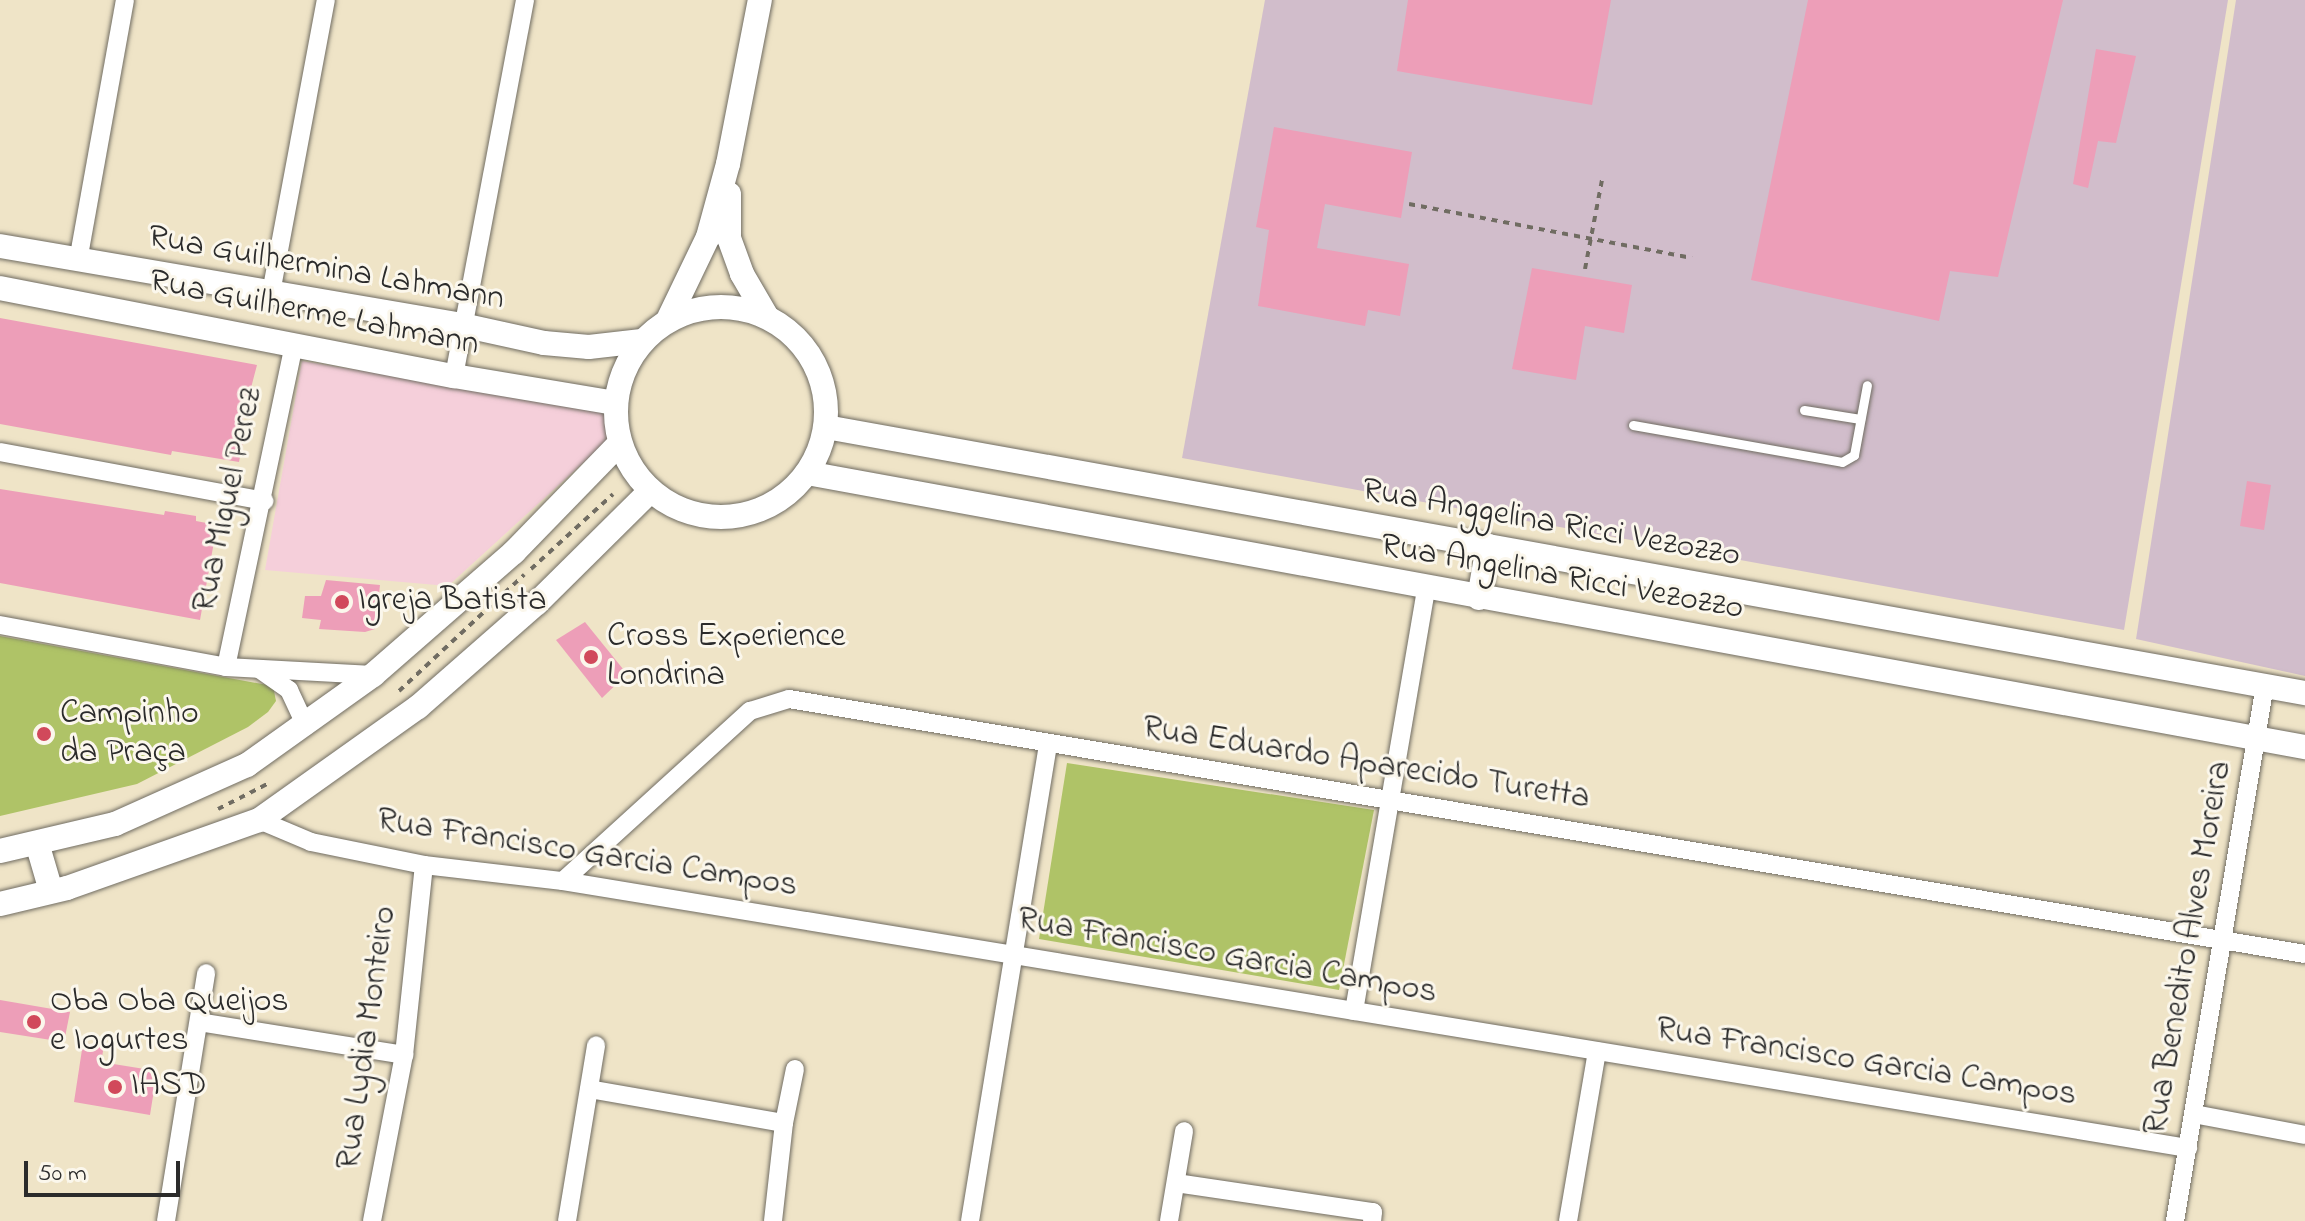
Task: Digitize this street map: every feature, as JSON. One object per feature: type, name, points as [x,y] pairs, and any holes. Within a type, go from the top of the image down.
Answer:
[{"type":"main road","points":[[668,320],[708,237],[728,164],[760,0]]},
{"type":"main road","points":[[728,164],[729,238],[742,274],[766,315]]},
{"type":"main road","name":"Rua Guilhermina Lahmann","points":[[0,246],[462,325],[544,343],[589,347],[642,341]]},
{"type":"main road","name":"Rua Guilherme Lahmann","points":[[0,288],[454,376],[616,403]]},
{"type":"main road","points":[[733,306],[766,315],[794,334],[814,361],[825,393],[826,427],[807,473],[787,495],[761,510],[733,518],[703,517],[675,508],[650,491],[637,477],[620,443],[616,403],[624,370],[642,341],[668,320],[711,307],[733,306]]},
{"type":"main road","name":"Rua Anggelina Ricci Vezozzo","points":[[826,427],[1364,526],[2265,685]]},
{"type":"main road","points":[[0,851],[115,824],[247,765],[306,726],[373,675],[514,552],[620,443]]},
{"type":"main road","name":"Rua Angelina Ricci Vezozzo","points":[[807,473],[2305,747]]},
{"type":"main road","points":[[0,904],[159,858],[259,820],[418,707],[537,603],[650,491]]},
{"type":"main road","points":[[1479,598],[1488,546]]},
{"type":"main road","points":[[2265,685],[2305,693]]},
{"type":"main road","points":[[37,843],[51,891]]},
{"type":"street","points":[[78,261],[125,0]]},
{"type":"street","points":[[271,293],[326,0]]},
{"type":"street","points":[[454,376],[525,0]]},
{"type":"street","name":"Rua Miguel Perez","points":[[226,667],[264,501],[294,345]]},
{"type":"street","points":[[0,452],[264,501]]},
{"type":"street","points":[[1354,1011],[1426,588]]},
{"type":"street","points":[[0,625],[226,667],[373,675]]},
{"type":"street","points":[[259,669],[289,690],[306,726]]},
{"type":"street","name":"Rua Benedito Alves Moreira","points":[[2175,1221],[2265,685]]},
{"type":"street","name":"Rua Eduardo Aparecido Turetta","points":[[563,881],[750,711],[789,699],[2305,954]]},
{"type":"street","points":[[970,1221],[1048,743]]},
{"type":"street","name":"Rua Francisco Garcia Campos","points":[[259,820],[311,842],[424,865],[563,881],[1016,953],[2188,1148]]},
{"type":"street","name":"Rua Lydia Monteiro","points":[[372,1221],[404,1055],[424,865]]},
{"type":"street","points":[[166,1221],[206,973]]},
{"type":"street","points":[[199,1022],[404,1055]]},
{"type":"street","points":[[567,1221],[596,1045]]},
{"type":"street","points":[[1568,1221],[1597,1051]]},
{"type":"street","points":[[773,1221],[784,1123],[795,1069]]},
{"type":"street","points":[[589,1089],[784,1123]]},
{"type":"street","points":[[2194,1114],[2305,1135]]},
{"type":"street","points":[[1169,1221],[1184,1131]]},
{"type":"street","points":[[1176,1183],[1372,1217]]},
{"type":"lane","points":[[1633,425],[1842,462],[1854,455],[1867,385]]},
{"type":"lane","points":[[1804,410],[1860,419]]},
{"type":"path","points":[[1585,269],[1602,180]]},
{"type":"path","points":[[1409,204],[1692,258]]},
{"type":"shaded area","points":[[1265,0],[2228,0],[2124,630],[1182,458]]},
{"type":"shaded area","points":[[2236,0],[2305,0],[2305,676],[2136,639]]},
{"type":"shaded area","points":[[302,361],[608,411],[607,441],[448,586],[265,570]]},
{"type":"green space","points":[[0,636],[273,686],[276,701],[268,712],[248,727],[137,784],[0,816]]},
{"type":"green space","points":[[1067,763],[1374,810],[1339,990],[1039,939]]},
{"type":"building","points":[[1408,0],[1611,0],[1592,105],[1397,71]]},
{"type":"building","points":[[1808,0],[2063,0],[1998,277],[1950,271],[1939,321],[1751,280]]},
{"type":"building","points":[[2096,49],[2136,56],[2116,143],[2098,141],[2088,188],[2073,184]]},
{"type":"building","points":[[1274,127],[1412,152],[1401,218],[1325,204],[1317,248],[1409,264],[1400,316],[1368,310],[1365,326],[1258,306],[1269,230],[1256,227]]},
{"type":"building","points":[[1532,268],[1632,285],[1624,333],[1585,326],[1576,380],[1512,369]]},
{"type":"building","points":[[0,318],[257,365],[240,430],[245,431],[239,462],[172,451],[171,455],[0,424]]},
{"type":"building","points":[[2247,481],[2271,485],[2264,530],[2240,526]]},
{"type":"building","points":[[0,489],[164,515],[165,511],[196,516],[196,521],[217,525],[200,620],[0,583]]},
{"type":"building","name":"Igreja Batista","points":[[326,580],[380,585],[375,629],[365,632],[319,629],[321,620],[302,618],[305,596],[321,596]]},
{"type":"building","name":"Cross Experience Londrina","points":[[585,622],[627,674],[602,698],[556,640]]},
{"type":"building","name":"Oba Oba Queijos e Iogurtes","points":[[0,1000],[70,1012],[64,1042],[0,1032]]},
{"type":"building","name":"IASD","points":[[83,1043],[104,1046],[101,1062],[157,1071],[150,1115],[74,1102]]},
{"type":"place","name":"Igreja Batista","points":[[342,602]]},
{"type":"place","name":"Cross Experience Londrina","points":[[591,657]]},
{"type":"place","name":"Campinho da Praça","points":[[44,734]]},
{"type":"place","name":"Oba Oba Queijos e Iogurtes","points":[[34,1022]]},
{"type":"place","name":"IASD","points":[[115,1087]]}]
